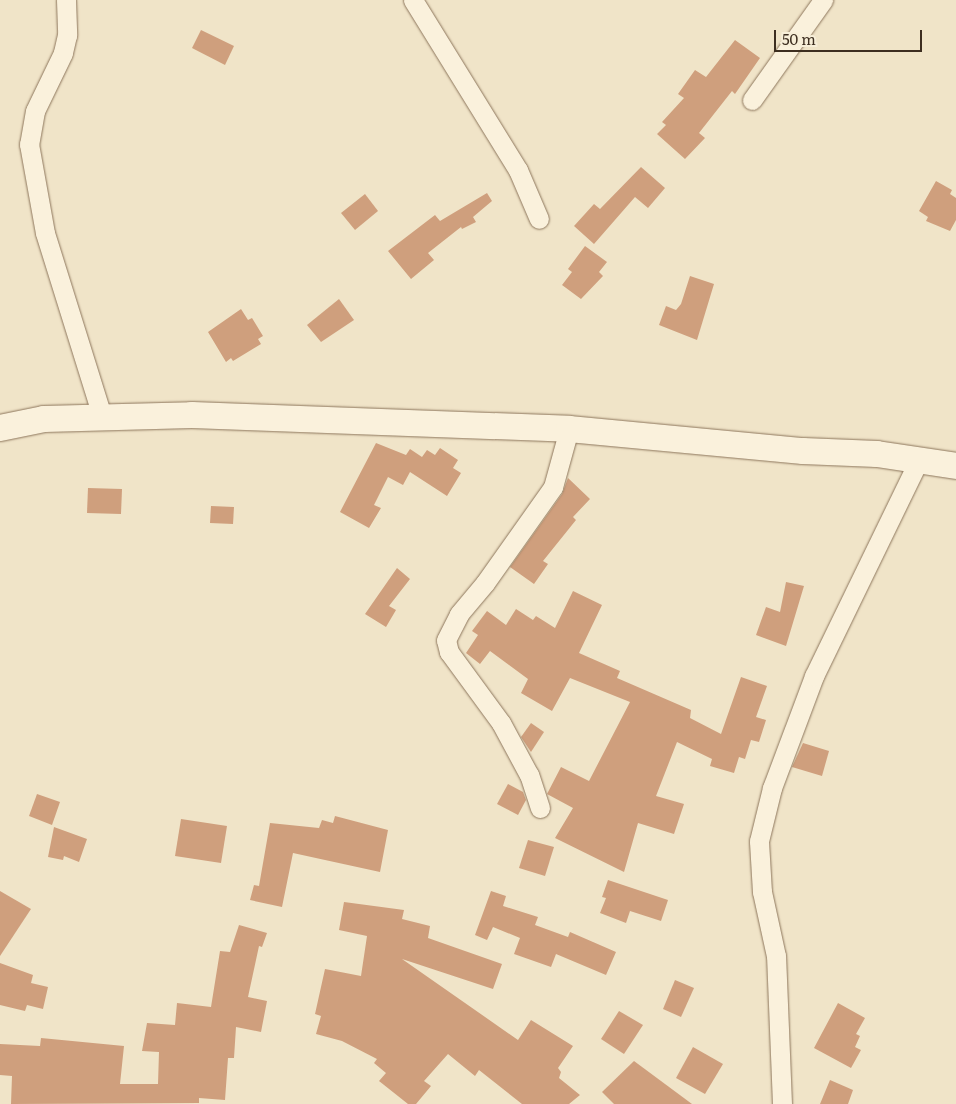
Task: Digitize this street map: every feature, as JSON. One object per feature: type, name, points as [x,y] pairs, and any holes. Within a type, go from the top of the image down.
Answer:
[{"type":"street","points":[[66,0],[67,35],[63,53],[35,111],[29,144],[44,234],[102,416]]},
{"type":"street","points":[[412,0],[518,170],[539,219]]},
{"type":"street","points":[[752,100],[823,0]]},
{"type":"street","points":[[0,428],[44,419],[192,415],[569,429],[803,451],[877,454],[918,462],[956,466]]},
{"type":"street","points":[[540,808],[529,775],[501,723],[478,689],[449,652],[446,640],[459,614],[485,584],[553,487],[569,429]]},
{"type":"street","points":[[782,1104],[776,956],[762,892],[759,841],[772,788],[814,676],[918,462]]},
{"type":"building","points":[[201,30],[234,46],[225,65],[192,48]]},
{"type":"building","points":[[735,40],[760,58],[735,94],[732,91],[699,133],[705,138],[685,159],[657,134],[666,125],[662,122],[684,98],[678,94],[695,70],[706,77]]},
{"type":"building","points":[[641,167],[665,188],[648,208],[635,197],[594,244],[574,226],[594,204],[600,209]]},
{"type":"building","points":[[936,181],[952,190],[950,194],[956,198],[956,220],[950,231],[926,221],[928,217],[919,211]]},
{"type":"building","points":[[487,193],[492,201],[473,217],[476,222],[462,229],[461,227],[428,253],[434,260],[411,279],[388,251],[435,215],[440,221]]},
{"type":"building","points":[[365,194],[378,211],[355,230],[341,213]]},
{"type":"building","points":[[585,246],[607,262],[599,272],[603,276],[581,299],[562,285],[572,272],[568,269]]},
{"type":"building","points":[[690,276],[714,284],[697,340],[659,325],[666,306],[676,310],[681,304]]},
{"type":"building","points":[[339,299],[354,320],[321,342],[307,325]]},
{"type":"building","points":[[241,309],[248,320],[252,318],[263,336],[258,339],[261,344],[233,361],[231,358],[226,362],[208,332]]},
{"type":"building","points":[[376,443],[406,455],[410,449],[422,457],[427,450],[435,455],[440,448],[458,460],[453,468],[461,473],[447,496],[410,472],[403,485],[388,477],[374,505],[381,508],[369,528],[340,512]]},
{"type":"building","points":[[568,478],[590,499],[573,517],[576,520],[543,561],[548,564],[534,584],[510,567],[562,494]]},
{"type":"building","points":[[88,488],[122,489],[121,514],[87,513]]},
{"type":"building","points":[[211,506],[234,507],[233,524],[210,523]]},
{"type":"building","points":[[397,568],[410,579],[389,606],[396,610],[386,627],[365,614]]},
{"type":"building","points":[[786,582],[804,586],[786,646],[756,635],[766,607],[780,612]]},
{"type":"building","points":[[573,591],[602,605],[579,653],[620,671],[617,678],[691,710],[690,718],[721,734],[741,677],[767,686],[756,717],[766,720],[759,742],[751,740],[745,759],[739,757],[734,773],[710,766],[712,759],[677,742],[656,796],[684,804],[674,834],[638,823],[624,872],[555,838],[573,808],[547,794],[561,767],[589,781],[630,702],[570,678],[552,711],[521,693],[528,679],[490,651],[480,664],[466,653],[478,635],[472,631],[487,611],[506,625],[516,609],[533,620],[536,616],[555,628]]},
{"type":"building","points":[[531,723],[544,732],[531,752],[521,737]]},
{"type":"building","points":[[803,743],[829,751],[822,776],[792,767]]},
{"type":"building","points":[[508,784],[523,792],[526,800],[518,815],[497,804]]},
{"type":"building","points":[[37,794],[60,802],[52,825],[29,816]]},
{"type":"building","points":[[335,816],[388,830],[380,872],[293,853],[282,907],[250,900],[254,885],[259,886],[270,823],[319,828],[322,820],[333,823]]},
{"type":"building","points":[[181,819],[227,826],[221,863],[175,856]]},
{"type":"building","points":[[54,827],[87,839],[79,862],[64,856],[63,860],[48,857]]},
{"type":"building","points":[[528,840],[554,847],[545,876],[519,868]]},
{"type":"building","points":[[608,880],[668,900],[661,921],[630,911],[626,923],[600,913],[606,898],[602,897]]},
{"type":"building","points":[[0,891],[31,909],[0,956]]},
{"type":"building","points":[[491,891],[506,896],[503,906],[538,917],[535,925],[568,937],[570,932],[616,952],[606,975],[556,954],[551,967],[514,954],[520,938],[493,927],[487,940],[475,935]]},
{"type":"building","points":[[344,902],[404,910],[402,919],[430,926],[428,938],[502,964],[493,989],[402,959],[518,1040],[531,1020],[573,1046],[558,1068],[561,1072],[559,1078],[580,1095],[569,1104],[522,1104],[479,1070],[475,1076],[448,1054],[424,1081],[431,1086],[416,1104],[408,1104],[379,1081],[386,1073],[374,1063],[377,1059],[342,1041],[316,1034],[321,1016],[315,1014],[325,969],[361,976],[367,936],[339,930]]},
{"type":"building","points":[[239,925],[267,933],[262,947],[259,946],[248,997],[267,1001],[261,1032],[236,1027],[234,1058],[228,1058],[225,1100],[199,1098],[199,1103],[11,1104],[12,1076],[0,1075],[0,1044],[40,1046],[41,1038],[124,1046],[120,1084],[158,1084],[159,1052],[142,1051],[147,1023],[175,1025],[177,1003],[211,1007],[220,951],[230,952]]},
{"type":"building","points":[[0,963],[33,975],[31,983],[48,987],[43,1009],[27,1005],[25,1011],[0,1005]]},
{"type":"building","points":[[675,980],[694,988],[681,1017],[663,1009]]},
{"type":"building","points":[[838,1003],[865,1018],[856,1034],[860,1036],[855,1047],[861,1050],[851,1068],[814,1048]]},
{"type":"building","points":[[619,1011],[643,1025],[624,1054],[601,1039]]},
{"type":"building","points":[[693,1047],[723,1064],[705,1094],[676,1078]]},
{"type":"building","points":[[634,1061],[692,1104],[614,1104],[602,1092]]},
{"type":"building","points":[[830,1080],[853,1090],[848,1104],[820,1104]]}]
